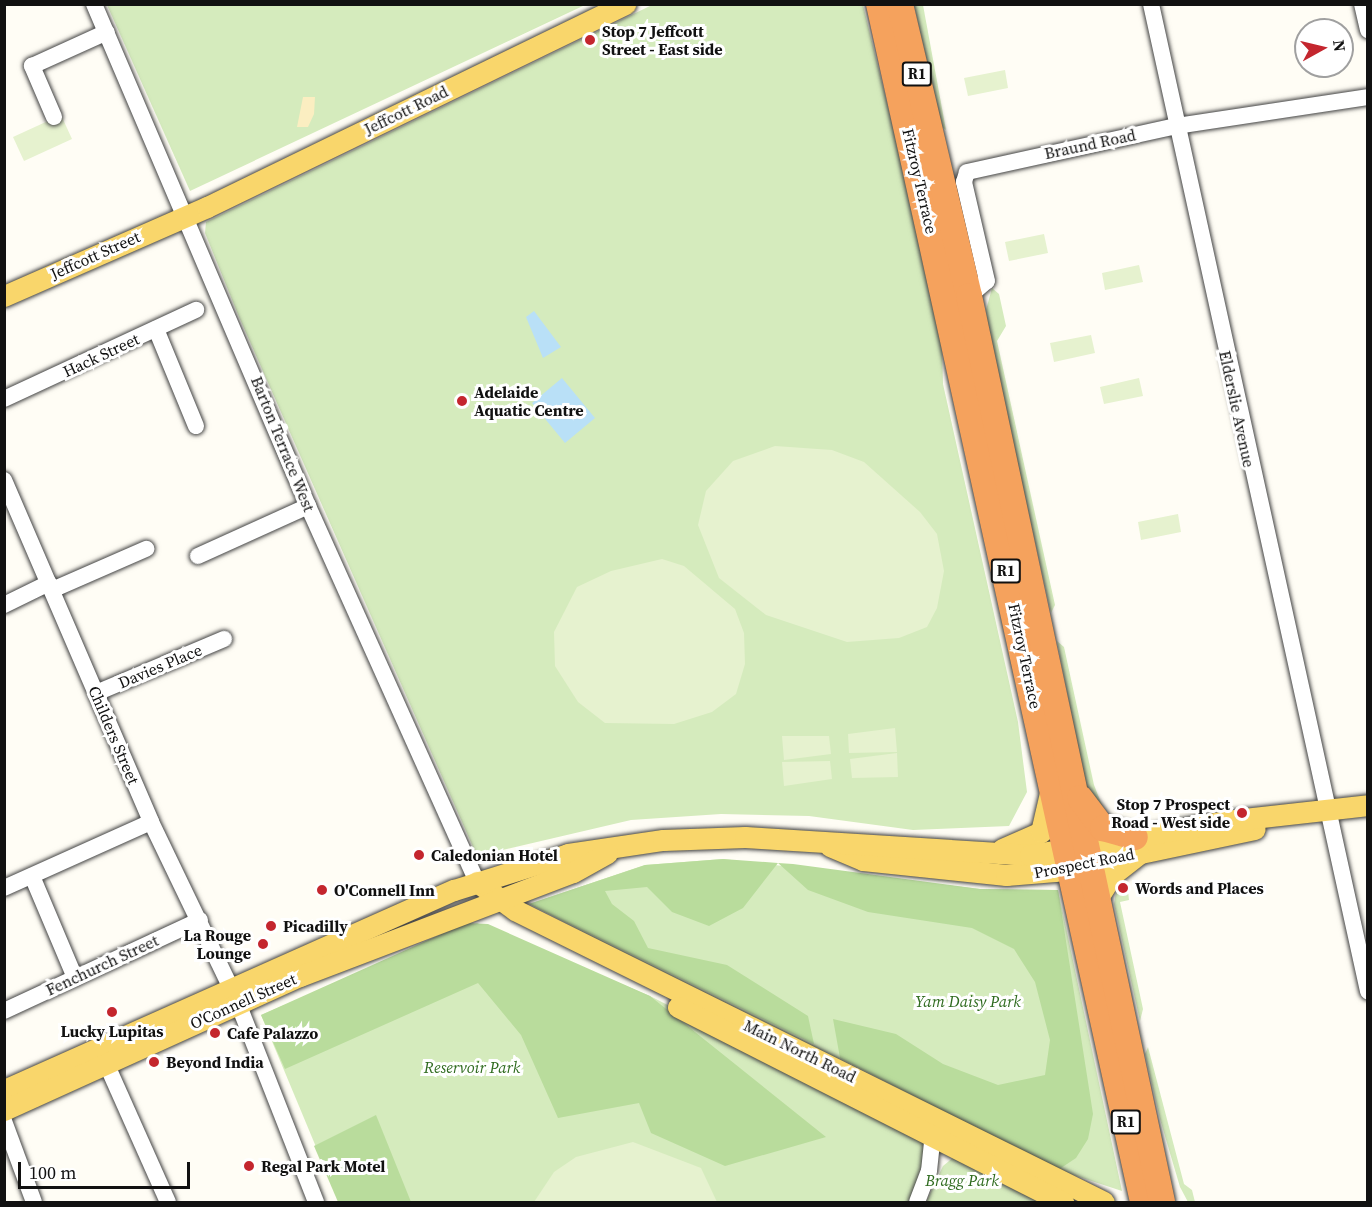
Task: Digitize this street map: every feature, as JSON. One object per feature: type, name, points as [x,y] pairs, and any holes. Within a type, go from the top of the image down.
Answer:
[{"type":"highway","name":"Fitzroy Terrace","points":[[879,4],[936,246],[1025,652],[1062,787],[1119,1039],[1149,1139],[1162,1203]]},
{"type":"highway","name":"Fitzroy Terrace","points":[[900,4],[935,143],[1041,628],[1062,787]]},
{"type":"highway","points":[[935,143],[926,156],[937,205],[936,246]]},
{"type":"highway","points":[[965,380],[969,349],[961,309],[969,296]]},
{"type":"highway","points":[[994,411],[992,448],[1010,530],[999,538]]},
{"type":"highway","points":[[1025,652],[1041,628]]},
{"type":"highway","points":[[1062,787],[1103,828],[1138,845]]},
{"type":"highway","name":"Fitzroy Terrace","points":[[1078,857],[1099,896],[1143,1203]]},
{"type":"highway","points":[[1149,1139],[1179,1203]]},
{"type":"main road","name":"Jeffcott Road","points":[[187,216],[625,4]]},
{"type":"main road","name":"Jeffcott Street","points":[[4,296],[187,216]]},
{"type":"main road","points":[[981,855],[1041,832],[1062,787]]},
{"type":"main road","name":"Prospect Road","points":[[828,845],[863,860],[960,874],[1078,857],[1138,845],[1226,821],[1315,815],[1368,805]]},
{"type":"main road","name":"Prospect Road","points":[[477,882],[568,854],[702,838],[828,845],[866,842],[981,855],[1078,857]]},
{"type":"main road","points":[[1099,896],[1112,876],[1138,845]]},
{"type":"main road","name":"Prospect Road","points":[[492,899],[573,872],[616,848]]},
{"type":"main road","points":[[477,882],[492,899]]},
{"type":"main road","name":"O'Connell Street","points":[[4,1110],[103,1056],[477,882]]},
{"type":"main road","name":"O'Connell Street","points":[[234,996],[492,899]]},
{"type":"main road","name":"Main North Road","points":[[492,899],[509,923],[957,1147],[1063,1203]]},
{"type":"main road","name":"Main North Road","points":[[492,899],[1104,1203]]},
{"type":"main road","name":"O'Connell Street","points":[[4,1090],[103,1056]]},
{"type":"street","name":"Barton Terrace West","points":[[94,4],[187,216],[308,506],[477,882]]},
{"type":"street","name":"Elderslie Avenue","points":[[1151,4],[1315,815],[1368,991]]},
{"type":"street","points":[[1362,4],[1368,30]]},
{"type":"street","points":[[54,117],[32,66],[106,32]]},
{"type":"street","name":"Braund Road","points":[[1349,95],[1368,84]]},
{"type":"street","name":"Braund Road","points":[[969,296],[987,281],[964,182],[967,172],[1177,126],[1349,95],[1368,97]]},
{"type":"street","name":"Hack Street","points":[[4,399],[196,310]]},
{"type":"street","points":[[156,329],[196,426]]},
{"type":"street","name":"Childers Street","points":[[4,480],[151,822],[200,920],[234,996],[316,1203]]},
{"type":"street","points":[[198,556],[308,506]]},
{"type":"street","points":[[4,605],[146,549]]},
{"type":"street","name":"Davies Place","points":[[96,693],[224,639]]},
{"type":"street","points":[[4,888],[151,822]]},
{"type":"street","points":[[32,876],[75,978]]},
{"type":"street","name":"Fenchurch Street","points":[[4,1011],[200,920]]},
{"type":"street","points":[[103,1056],[168,1203]]},
{"type":"street","points":[[4,1121],[9,1150],[34,1203]]},
{"type":"street","points":[[917,1203],[929,1171],[933,1135]]},
{"type":"street","points":[[929,1171],[957,1147]]},
{"type":"green space","points":[[107,5],[585,5],[190,191]]},
{"type":"green space","points":[[652,5],[863,5],[923,250],[942,348],[943,384],[1018,722],[1027,792],[1009,826],[913,830],[809,816],[721,814],[631,820],[477,856],[239,317],[205,233],[206,222]]},
{"type":"green space","points":[[914,5],[923,5],[946,130],[942,127]]},
{"type":"green space","points":[[1005,70],[1008,88],[968,96],[964,78]]},
{"type":"green space","points":[[61,115],[72,139],[24,161],[13,137]]},
{"type":"green space","points":[[1044,234],[1048,253],[1009,261],[1005,242]]},
{"type":"green space","points":[[1139,265],[1143,282],[1105,290],[1102,273]]},
{"type":"green space","points":[[992,288],[999,294],[1006,326],[997,341],[1055,605],[1051,613],[989,336],[986,310]]},
{"type":"green space","points":[[1091,335],[1095,353],[1054,362],[1050,343]]},
{"type":"green space","points":[[1139,378],[1143,396],[1104,404],[1100,387]]},
{"type":"green space","points":[[775,446],[832,450],[864,462],[920,512],[937,534],[944,571],[937,608],[927,627],[899,638],[847,642],[766,615],[719,578],[698,525],[706,491],[733,461]]},
{"type":"green space","points":[[1178,514],[1181,532],[1141,540],[1138,522]]},
{"type":"green space","points":[[662,559],[684,566],[735,609],[744,633],[745,664],[736,694],[712,712],[674,724],[605,723],[578,702],[555,666],[554,632],[577,587],[611,571]]},
{"type":"green space","points":[[1057,641],[1064,647],[1094,785],[1108,820],[1087,793]]},
{"type":"green space","points":[[895,728],[897,752],[849,753],[848,734]]},
{"type":"green space","points":[[782,736],[829,736],[831,754],[784,760]]},
{"type":"green space","points":[[897,753],[898,777],[852,778],[850,759]]},
{"type":"green space","points":[[830,761],[832,779],[784,786],[782,762]]},
{"type":"green space","name":"Yam Daisy Park","points":[[723,859],[980,889],[1058,890],[1122,1191],[1058,1170],[821,1056],[529,904],[645,865]]},
{"type":"green space","points":[[723,859],[778,863],[743,908],[709,926],[672,912],[647,887],[605,891],[612,904],[634,921],[648,948],[727,965],[808,1016],[814,1044],[529,904],[645,865]]},
{"type":"green space","points":[[778,863],[980,889],[1058,890],[1093,1114],[1088,1139],[1076,1158],[1058,1170],[840,1058],[833,1019],[896,1034],[943,1064],[998,1085],[1045,1075],[1050,1040],[1035,982],[1014,949],[972,928],[868,912],[808,890]]},
{"type":"green space","points":[[1118,881],[1127,882],[1129,900],[1120,902],[1143,1009],[1140,1021],[1114,904]]},
{"type":"green space","points":[[466,923],[488,924],[650,996],[826,1137],[725,1166],[651,1133],[639,1103],[558,1118],[521,1035],[478,983],[285,1069],[261,1015]]},
{"type":"green space","name":"Reservoir Park","points":[[477,923],[650,996],[930,1139],[910,1202],[339,1202],[261,1015]]},
{"type":"green space","points":[[1148,1047],[1184,1184],[1192,1190],[1195,1202],[1188,1202],[1180,1187],[1160,1119],[1145,1054]]},
{"type":"green space","points":[[376,1115],[411,1202],[338,1202],[314,1146]]},
{"type":"green space","points":[[633,1142],[701,1168],[717,1202],[534,1202],[554,1172],[576,1157]]},
{"type":"green space","name":"Bragg Park","points":[[955,1156],[1051,1202],[926,1202],[943,1166]]},
{"type":"sand","points":[[303,97],[315,97],[314,114],[308,127],[297,127]]},
{"type":"water","points":[[534,311],[561,347],[543,358],[526,317]]},
{"type":"water","points":[[562,378],[595,418],[565,443],[532,403]]},
{"type":"place","name":"Stop 7 Jeffcott Street - East side","points":[[590,40]]},
{"type":"place","name":"Adelaide Aquatic Centre","points":[[462,401]]},
{"type":"place","name":"Stop 7 Prospect Road - West side","points":[[1242,813]]},
{"type":"place","name":"Caledonian Hotel","points":[[419,855]]},
{"type":"place","name":"Words and Places","points":[[1123,888]]},
{"type":"place","name":"O'Connell Inn","points":[[322,890]]},
{"type":"place","name":"Picadilly","points":[[271,926]]},
{"type":"place","name":"La Rouge Lounge","points":[[263,944]]},
{"type":"place","name":"Lucky Lupitas","points":[[112,1012]]},
{"type":"place","name":"Cafe Palazzo","points":[[215,1033]]},
{"type":"place","name":"Beyond India","points":[[154,1062]]},
{"type":"place","name":"Regal Park Motel","points":[[249,1166]]}]
